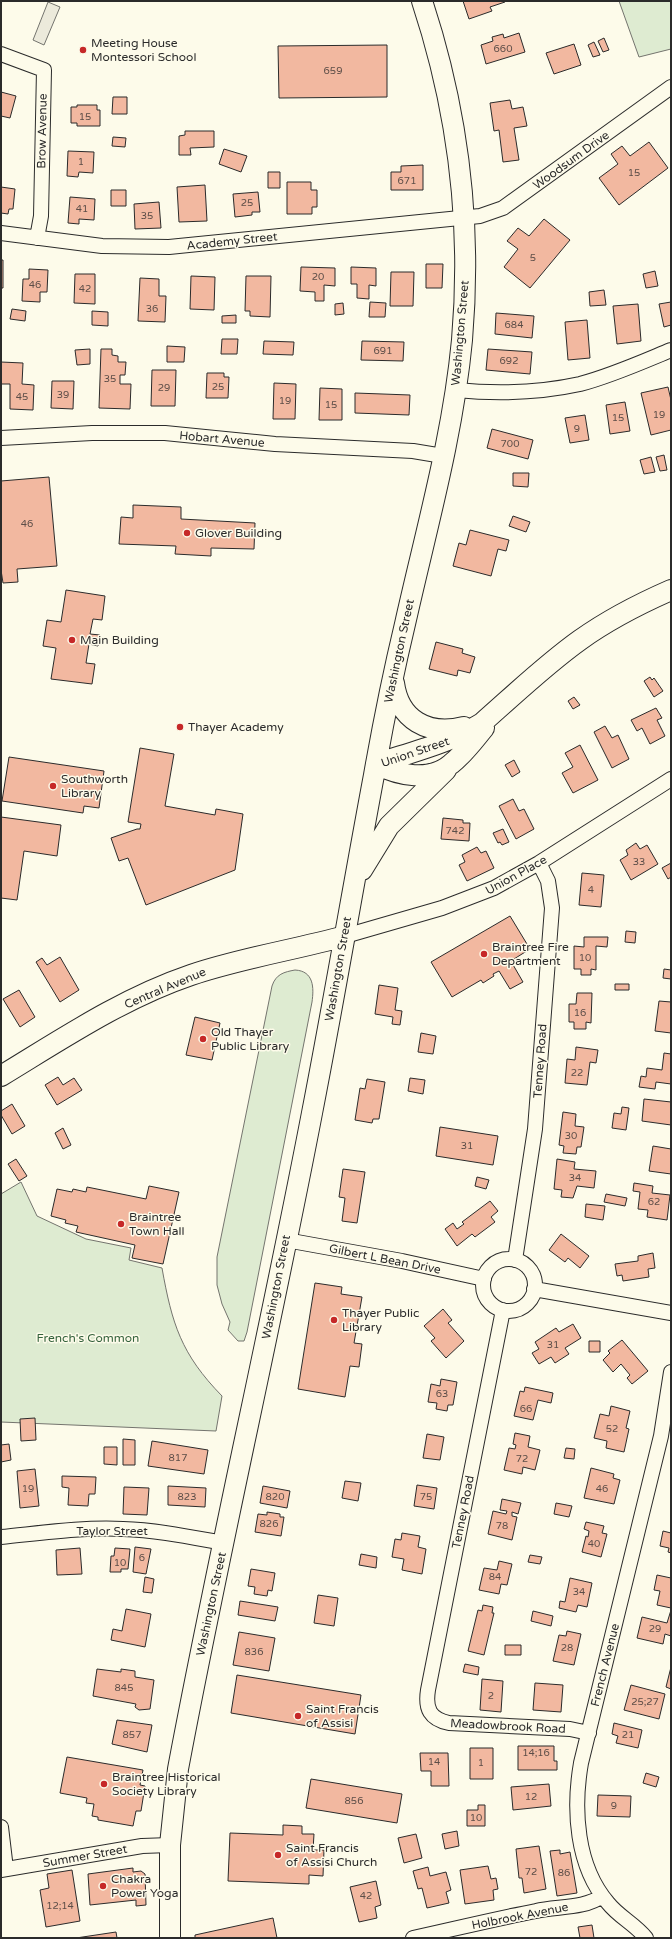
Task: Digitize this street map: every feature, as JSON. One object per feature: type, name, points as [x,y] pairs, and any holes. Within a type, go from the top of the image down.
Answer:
[{"type":"main road","name":"Washington Street","points":[[170,1938],[170,1845],[178,1769],[223,1543],[312,1116],[393,678],[443,456],[456,390],[464,308],[464,218],[459,162],[452,116],[439,56],[422,1]]},
{"type":"main road","name":"Union Street","points":[[376,764],[462,734],[482,723],[546,666],[597,628],[634,607],[671,590]]},
{"type":"main road","points":[[393,678],[396,694],[401,706],[413,719],[428,727],[448,729],[470,726],[511,698]]},
{"type":"main road","name":"Union Street","points":[[376,764],[394,772],[415,776],[434,773],[451,764],[511,698]]},
{"type":"main road","points":[[354,884],[374,847],[389,826],[451,764]]},
{"type":"main road","name":"Central Avenue","points":[[1,1076],[99,1018],[177,980],[214,968],[345,936]]},
{"type":"street","name":"Brow Avenue","points":[[1,54],[44,70],[41,216],[38,238]]},
{"type":"street","name":"Woodsum Drive","points":[[464,218],[488,214],[503,208],[671,87]]},
{"type":"street","name":"Academy Street","points":[[1,233],[102,246],[169,247],[464,218]]},
{"type":"street","points":[[456,390],[517,392],[567,387],[594,380],[671,350]]},
{"type":"street","name":"Hobart Avenue","points":[[1,438],[92,433],[165,433],[283,444],[413,451],[443,456]]},
{"type":"street","name":"Union Place","points":[[345,936],[442,908],[478,895],[510,880],[671,779]]},
{"type":"street","name":"Tenney Road","points":[[515,1260],[535,1129],[552,908],[548,881],[540,862]]},
{"type":"street","name":"Gilbert L Bean Drive","points":[[286,1240],[402,1261],[484,1279]]},
{"type":"street","points":[[508,1259],[515,1260],[525,1265],[531,1272],[534,1280],[534,1289],[530,1300],[523,1306],[515,1310],[503,1310],[495,1307],[485,1296],[483,1288],[484,1279],[488,1269],[495,1263],[508,1259]]},
{"type":"street","points":[[534,1289],[671,1313]]},
{"type":"street","name":"Tenney Road","points":[[430,1713],[427,1702],[428,1690],[503,1310]]},
{"type":"street","name":"French Avenue","points":[[646,1938],[636,1926],[608,1904],[592,1880],[586,1865],[578,1825],[577,1787],[581,1763],[661,1436],[671,1372]]},
{"type":"street","name":"Taylor Street","points":[[1,1537],[81,1530],[124,1529],[167,1533],[223,1543]]},
{"type":"street","name":"Meadowbrook Road","points":[[430,1713],[437,1720],[449,1723],[570,1729],[589,1733]]},
{"type":"street","points":[[1,1828],[3,1870]]},
{"type":"street","name":"Summer Street","points":[[3,1870],[142,1846],[170,1845]]},
{"type":"street","name":"Holbrook Avenue","points":[[413,1938],[537,1910],[583,1904],[591,1902],[602,1896]]},
{"type":"green space","points":[[619,1],[671,1],[671,49],[639,57]]},
{"type":"green space","points":[[295,970],[306,973],[309,977],[313,986],[312,1002],[247,1332],[244,1341],[238,1341],[228,1330],[230,1322],[222,1304],[217,1285],[217,1257],[272,986],[278,976]]},
{"type":"green space","name":"French's Common","points":[[21,1182],[37,1216],[86,1239],[131,1248],[129,1260],[162,1268],[170,1306],[180,1337],[197,1366],[222,1396],[216,1431],[1,1422],[1,1194]]},
{"type":"shaded area","points":[[48,2],[60,7],[44,45],[33,40]]},
{"type":"building","points":[[463,1],[505,2],[490,7],[492,11],[469,19]]},
{"type":"building","points":[[519,33],[525,52],[486,64],[481,45],[493,41],[492,37],[503,34],[504,38]]},
{"type":"building","points":[[604,38],[609,50],[603,52],[598,41]]},
{"type":"building","points":[[594,42],[600,55],[593,57],[588,45]]},
{"type":"building","points":[[574,44],[581,65],[554,74],[546,53]]},
{"type":"building","points":[[387,45],[387,97],[279,98],[278,46]]},
{"type":"building","points":[[1,92],[16,96],[10,118],[1,116]]},
{"type":"building","points":[[113,97],[127,97],[127,114],[112,114]]},
{"type":"building","points":[[510,100],[512,109],[523,107],[527,126],[514,128],[519,160],[503,162],[499,130],[494,131],[490,103]]},
{"type":"building","points":[[77,105],[97,105],[97,110],[100,110],[100,126],[77,126],[77,123],[71,123],[71,107],[77,107]]},
{"type":"building","points":[[185,131],[214,131],[214,147],[190,148],[191,155],[179,155],[179,136],[185,135]]},
{"type":"building","points":[[113,137],[126,138],[125,147],[112,146]]},
{"type":"building","points":[[649,142],[668,168],[619,205],[599,178],[618,164],[611,154],[622,146],[630,156]]},
{"type":"building","points":[[224,149],[247,156],[241,172],[219,164]]},
{"type":"building","points":[[68,151],[94,152],[93,173],[79,172],[78,177],[67,176]]},
{"type":"building","points":[[423,165],[423,190],[391,190],[391,172],[401,172],[401,166]]},
{"type":"building","points":[[268,172],[280,172],[280,188],[268,188]]},
{"type":"building","points":[[287,182],[311,182],[311,190],[317,190],[317,207],[312,207],[312,214],[287,214]]},
{"type":"building","points":[[205,185],[207,221],[179,222],[177,187]]},
{"type":"building","points":[[1,187],[15,189],[13,209],[9,209],[8,214],[1,213]]},
{"type":"building","points":[[111,190],[126,190],[126,206],[111,206]]},
{"type":"building","points":[[258,192],[260,212],[252,212],[252,215],[235,217],[233,194]]},
{"type":"building","points":[[70,197],[95,199],[94,220],[79,219],[79,224],[68,223]]},
{"type":"building","points":[[159,202],[161,228],[135,229],[134,204]]},
{"type":"building","points":[[544,219],[570,240],[530,288],[504,267],[518,249],[507,241],[518,228],[529,236]]},
{"type":"building","points":[[1,260],[3,260],[3,288],[1,288]]},
{"type":"building","points":[[426,264],[443,264],[442,288],[426,288]]},
{"type":"building","points":[[301,267],[335,268],[335,286],[324,285],[324,301],[315,301],[315,292],[300,291]]},
{"type":"building","points":[[351,267],[376,268],[376,286],[369,285],[369,299],[357,298],[357,284],[351,284]]},
{"type":"building","points":[[29,269],[48,270],[47,292],[40,292],[40,302],[22,301],[23,279],[29,279]]},
{"type":"building","points":[[655,271],[658,286],[646,288],[643,274]]},
{"type":"building","points":[[391,272],[414,272],[413,306],[390,306]]},
{"type":"building","points":[[75,274],[95,274],[95,304],[74,303]]},
{"type":"building","points":[[191,276],[215,277],[214,310],[190,309]]},
{"type":"building","points":[[246,276],[271,276],[270,317],[250,316],[250,311],[245,311]]},
{"type":"building","points":[[140,278],[159,279],[159,296],[166,296],[165,322],[138,321]]},
{"type":"building","points":[[604,290],[606,305],[590,306],[589,292]]},
{"type":"building","points":[[370,302],[386,303],[385,317],[369,317]]},
{"type":"building","points":[[671,302],[671,325],[664,327],[659,304]]},
{"type":"building","points":[[343,303],[344,314],[335,315],[335,304]]},
{"type":"building","points":[[638,304],[641,341],[617,344],[613,306]]},
{"type":"building","points":[[12,309],[26,311],[25,321],[10,319]]},
{"type":"building","points":[[92,311],[108,312],[108,326],[92,325]]},
{"type":"building","points":[[496,313],[534,316],[532,338],[495,334]]},
{"type":"building","points":[[236,315],[236,323],[222,323],[222,316]]},
{"type":"building","points":[[587,320],[590,358],[568,360],[565,322]]},
{"type":"building","points":[[222,339],[238,339],[237,354],[221,354]]},
{"type":"building","points":[[264,341],[294,342],[293,355],[263,354]]},
{"type":"building","points":[[362,341],[404,342],[403,361],[361,360]]},
{"type":"building","points":[[167,346],[185,347],[184,362],[167,362]]},
{"type":"building","points":[[90,349],[90,364],[77,365],[75,350]]},
{"type":"building","points":[[101,349],[112,349],[112,355],[118,356],[118,362],[126,362],[125,375],[120,375],[120,384],[131,384],[130,409],[99,408]]},
{"type":"building","points":[[488,349],[532,352],[530,374],[486,370]]},
{"type":"building","points":[[1,362],[23,363],[22,384],[34,385],[33,410],[10,409],[10,384],[1,384]]},
{"type":"building","points":[[152,370],[176,370],[175,406],[151,406]]},
{"type":"building","points":[[207,373],[224,373],[224,377],[229,377],[228,398],[206,398]]},
{"type":"building","points":[[52,381],[74,381],[73,409],[51,408]]},
{"type":"building","points":[[274,383],[296,384],[295,419],[273,419]]},
{"type":"building","points":[[668,387],[671,400],[671,430],[651,435],[641,393]]},
{"type":"building","points":[[320,388],[342,389],[342,420],[319,420]]},
{"type":"building","points":[[355,393],[410,395],[409,415],[355,413]]},
{"type":"building","points":[[625,402],[630,431],[610,434],[606,405]]},
{"type":"building","points":[[585,415],[589,440],[570,443],[565,418]]},
{"type":"building","points":[[492,429],[533,440],[528,459],[487,448]]},
{"type":"building","points":[[664,455],[667,470],[660,471],[656,457]]},
{"type":"building","points":[[651,457],[655,472],[644,474],[640,460]]},
{"type":"building","points":[[513,473],[529,473],[528,487],[513,486]]},
{"type":"building","points":[[49,477],[57,566],[17,569],[18,582],[3,583],[1,570],[1,481]]},
{"type":"building","name":"Glover Building","points":[[133,505],[181,507],[181,519],[255,523],[254,549],[211,548],[211,556],[175,554],[176,546],[119,544],[121,517],[133,518]]},
{"type":"building","points":[[513,516],[530,522],[526,532],[509,526]]},
{"type":"building","points":[[470,530],[509,540],[506,551],[498,549],[491,576],[453,566],[459,543],[466,545]]},
{"type":"building","name":"Main Building","points":[[66,590],[105,596],[102,620],[93,619],[90,634],[100,635],[98,646],[89,644],[86,663],[95,664],[92,684],[51,679],[56,648],[43,646],[47,620],[61,622]]},
{"type":"building","points":[[436,642],[463,649],[462,653],[475,657],[470,673],[458,670],[457,676],[429,669]]},
{"type":"building","points":[[650,677],[652,680],[654,678],[663,691],[654,697],[644,681]]},
{"type":"building","points":[[574,697],[580,705],[573,709],[568,701]]},
{"type":"building","points":[[656,708],[662,718],[657,720],[665,736],[650,744],[642,728],[637,731],[631,720]]},
{"type":"building","points":[[605,726],[612,738],[618,735],[629,759],[612,768],[594,732]]},
{"type":"building","points":[[580,745],[598,780],[573,793],[562,773],[573,767],[565,753]]},
{"type":"building","points":[[140,748],[174,754],[165,806],[215,815],[216,809],[243,814],[235,870],[146,905],[128,858],[119,861],[111,838],[140,829],[141,824],[128,822]]},
{"type":"building","name":"Southworth Library","points":[[9,757],[104,771],[99,808],[84,806],[83,813],[2,801]]},
{"type":"building","points":[[514,760],[520,772],[512,777],[505,765]]},
{"type":"building","points":[[513,799],[519,811],[524,809],[534,829],[516,839],[499,806]]},
{"type":"building","points":[[1,817],[61,825],[57,856],[24,851],[17,900],[1,898]]},
{"type":"building","points":[[443,818],[463,820],[463,823],[470,823],[469,841],[441,839]]},
{"type":"building","points":[[503,829],[509,842],[502,845],[500,842],[498,843],[493,833]]},
{"type":"building","points":[[636,843],[640,849],[647,845],[658,864],[631,880],[620,860],[628,855],[626,850]]},
{"type":"building","points":[[477,847],[481,853],[486,851],[494,868],[467,881],[459,865],[465,862],[462,855]]},
{"type":"building","points":[[671,863],[671,877],[668,879],[662,868]]},
{"type":"building","points":[[582,873],[604,875],[601,907],[579,905]]},
{"type":"building","name":"Braintree Fire Department","points":[[510,916],[530,949],[514,959],[515,961],[512,963],[523,982],[510,989],[499,971],[483,983],[481,980],[452,997],[431,962]]},
{"type":"building","points":[[626,931],[636,932],[635,943],[625,942]]},
{"type":"building","points":[[584,937],[608,937],[607,947],[596,946],[596,970],[591,969],[591,975],[581,975],[581,969],[574,969],[574,946],[584,947]]},
{"type":"building","points":[[60,957],[79,990],[60,1002],[36,962],[42,958],[47,965]]},
{"type":"building","points":[[664,969],[671,970],[671,979],[663,978]]},
{"type":"building","points":[[615,984],[629,984],[629,990],[615,990]]},
{"type":"building","points":[[379,985],[398,988],[395,1010],[402,1011],[400,1025],[392,1024],[393,1017],[375,1014]]},
{"type":"building","points":[[19,990],[35,1017],[20,1027],[3,999]]},
{"type":"building","points":[[577,993],[592,993],[591,1023],[586,1022],[586,1029],[574,1029],[574,1022],[569,1022],[569,1004],[576,1004]]},
{"type":"building","points":[[659,1001],[671,1002],[671,1033],[655,1031]]},
{"type":"building","name":"Old Thayer Public Library","points":[[195,1017],[220,1023],[212,1060],[186,1055]]},
{"type":"building","points":[[421,1033],[436,1036],[433,1054],[418,1052]]},
{"type":"building","points":[[576,1047],[598,1050],[596,1063],[590,1062],[587,1085],[565,1083],[567,1059],[575,1060]]},
{"type":"building","points":[[664,1053],[671,1054],[671,1084],[656,1082],[655,1089],[639,1087],[641,1076],[646,1077],[647,1068],[662,1070]]},
{"type":"building","points":[[58,1077],[63,1085],[74,1078],[82,1090],[57,1105],[45,1085]]},
{"type":"building","points":[[410,1078],[425,1080],[423,1094],[408,1091]]},
{"type":"building","points":[[367,1079],[385,1082],[379,1119],[373,1119],[372,1123],[355,1120],[360,1088],[365,1089]]},
{"type":"building","points":[[644,1099],[671,1102],[671,1125],[642,1121]]},
{"type":"building","points":[[12,1104],[25,1126],[12,1134],[1,1115],[1,1111]]},
{"type":"building","points":[[622,1107],[629,1108],[626,1130],[612,1128],[614,1113],[621,1114]]},
{"type":"building","points":[[563,1112],[576,1114],[575,1126],[584,1127],[581,1147],[577,1147],[576,1154],[563,1153],[564,1146],[559,1145]]},
{"type":"building","points":[[440,1127],[498,1136],[493,1165],[436,1156]]},
{"type":"building","points":[[63,1128],[71,1145],[63,1149],[55,1133]]},
{"type":"building","points":[[653,1146],[671,1149],[671,1174],[649,1171]]},
{"type":"building","points":[[16,1159],[27,1176],[19,1181],[8,1164]]},
{"type":"building","points":[[557,1159],[575,1162],[574,1169],[596,1171],[594,1188],[577,1186],[573,1198],[561,1197],[562,1190],[554,1189]]},
{"type":"building","points":[[343,1169],[365,1172],[357,1223],[342,1221],[345,1198],[339,1197]]},
{"type":"building","points":[[477,1177],[489,1180],[486,1189],[475,1186]]},
{"type":"building","points":[[634,1183],[653,1186],[652,1193],[670,1195],[667,1220],[647,1217],[648,1210],[638,1209],[640,1192],[633,1191]]},
{"type":"building","name":"Braintree Town Hall","points":[[149,1186],[179,1192],[163,1264],[132,1258],[135,1245],[76,1232],[78,1226],[65,1223],[66,1220],[51,1216],[57,1189],[72,1192],[73,1189],[86,1192],[87,1187],[146,1199]]},
{"type":"building","points":[[606,1194],[627,1198],[625,1206],[604,1202]]},
{"type":"building","points":[[490,1201],[498,1211],[491,1217],[495,1222],[475,1237],[472,1234],[457,1246],[445,1229],[453,1223],[457,1229],[464,1224],[462,1222]]},
{"type":"building","points":[[586,1204],[605,1206],[603,1220],[585,1217]]},
{"type":"building","points":[[561,1234],[589,1256],[580,1268],[568,1258],[565,1262],[549,1250]]},
{"type":"building","points":[[653,1253],[655,1268],[648,1269],[649,1277],[623,1281],[622,1275],[617,1276],[615,1264],[638,1261],[638,1256]]},
{"type":"building","name":"Thayer Public Library","points":[[315,1283],[342,1287],[341,1294],[362,1297],[354,1343],[362,1344],[359,1367],[350,1366],[345,1397],[298,1389]]},
{"type":"building","points":[[443,1309],[452,1320],[448,1323],[464,1341],[446,1358],[431,1341],[435,1338],[424,1326]]},
{"type":"building","points":[[573,1324],[581,1338],[565,1348],[569,1354],[555,1363],[551,1357],[539,1364],[532,1353],[539,1349],[535,1342],[556,1328],[559,1332]]},
{"type":"building","points":[[622,1340],[648,1371],[632,1384],[627,1378],[630,1375],[621,1364],[613,1372],[603,1360],[610,1353],[608,1351]]},
{"type":"building","points":[[589,1341],[600,1341],[600,1352],[589,1352]]},
{"type":"building","points":[[441,1379],[457,1382],[453,1405],[448,1405],[447,1411],[436,1409],[437,1403],[428,1402],[431,1384],[440,1386]]},
{"type":"building","points":[[525,1387],[553,1393],[551,1403],[538,1400],[533,1420],[514,1416],[520,1391],[524,1392]]},
{"type":"building","points":[[611,1406],[630,1411],[626,1428],[629,1429],[624,1452],[606,1448],[607,1441],[594,1438],[600,1414],[609,1416]]},
{"type":"building","points":[[35,1418],[36,1440],[21,1441],[20,1419]]},
{"type":"building","points":[[515,1433],[530,1436],[528,1447],[540,1450],[535,1470],[523,1467],[522,1474],[504,1470],[509,1448],[515,1449],[516,1445],[513,1444]]},
{"type":"building","points":[[427,1434],[444,1437],[440,1460],[423,1458]]},
{"type":"building","points":[[123,1439],[135,1440],[135,1465],[123,1465]]},
{"type":"building","points":[[152,1441],[208,1450],[204,1474],[148,1466]]},
{"type":"building","points":[[9,1444],[11,1460],[1,1462],[1,1445]]},
{"type":"building","points":[[104,1447],[117,1447],[117,1465],[104,1464]]},
{"type":"building","points":[[566,1448],[575,1449],[574,1459],[564,1458]]},
{"type":"building","points":[[591,1468],[614,1474],[613,1478],[620,1480],[614,1504],[584,1498]]},
{"type":"building","points":[[35,1469],[39,1506],[20,1508],[17,1471]]},
{"type":"building","points":[[62,1476],[96,1477],[95,1494],[89,1494],[88,1506],[68,1505],[69,1488],[62,1487]]},
{"type":"building","points":[[345,1481],[361,1483],[358,1501],[342,1498]]},
{"type":"building","points":[[417,1485],[437,1488],[434,1509],[414,1506]]},
{"type":"building","points":[[168,1486],[206,1488],[205,1507],[168,1505]]},
{"type":"building","points":[[263,1486],[290,1491],[287,1508],[260,1503]]},
{"type":"building","points":[[124,1487],[149,1488],[147,1515],[123,1514]]},
{"type":"building","points":[[502,1499],[521,1503],[518,1514],[512,1512],[512,1516],[517,1517],[512,1540],[488,1534],[493,1511],[506,1514],[507,1511],[500,1510]]},
{"type":"building","points":[[556,1503],[572,1506],[569,1517],[554,1514]]},
{"type":"building","points":[[267,1512],[280,1514],[280,1517],[284,1517],[281,1536],[255,1532],[258,1514],[267,1515]]},
{"type":"building","points":[[586,1522],[604,1526],[602,1533],[607,1534],[601,1557],[582,1552],[586,1536],[588,1537],[589,1531],[584,1529]]},
{"type":"building","points":[[663,1531],[671,1533],[671,1553],[668,1552],[669,1548],[660,1546]]},
{"type":"building","points":[[402,1533],[420,1536],[418,1547],[426,1549],[422,1574],[402,1570],[404,1559],[392,1557],[395,1539],[401,1540]]},
{"type":"building","points":[[135,1547],[151,1549],[146,1574],[133,1572]]},
{"type":"building","points":[[80,1548],[82,1574],[57,1575],[56,1550]]},
{"type":"building","points":[[115,1548],[130,1549],[128,1569],[121,1569],[121,1572],[110,1572],[111,1556],[114,1556]]},
{"type":"building","points":[[361,1554],[377,1557],[376,1568],[359,1565]]},
{"type":"building","points":[[530,1555],[542,1557],[540,1564],[528,1562]]},
{"type":"building","points":[[499,1561],[512,1564],[507,1585],[501,1584],[499,1594],[479,1590],[484,1568],[497,1570]]},
{"type":"building","points":[[251,1569],[275,1573],[272,1591],[268,1590],[267,1596],[254,1594],[255,1587],[248,1586]]},
{"type":"building","points":[[657,1575],[671,1578],[671,1608],[657,1605],[660,1591],[654,1590]]},
{"type":"building","points":[[145,1577],[154,1579],[152,1593],[143,1592]]},
{"type":"building","points":[[570,1578],[592,1583],[587,1607],[578,1605],[576,1612],[559,1608],[560,1601],[565,1602]]},
{"type":"building","points":[[318,1595],[338,1598],[334,1626],[314,1623]]},
{"type":"building","points":[[240,1601],[278,1607],[275,1621],[238,1615]]},
{"type":"building","points":[[483,1605],[493,1607],[492,1613],[494,1613],[484,1655],[468,1651],[478,1610],[482,1611]]},
{"type":"building","points":[[126,1609],[151,1614],[145,1647],[111,1640],[113,1629],[122,1631]]},
{"type":"building","points":[[671,1610],[671,1636],[665,1634],[663,1644],[637,1638],[642,1617],[667,1623]]},
{"type":"building","points":[[533,1611],[553,1616],[551,1626],[531,1621]]},
{"type":"building","points":[[567,1631],[581,1634],[574,1665],[553,1661],[559,1635],[566,1636]]},
{"type":"building","points":[[239,1632],[275,1638],[269,1671],[233,1665]]},
{"type":"building","points":[[505,1645],[521,1645],[521,1655],[505,1655]]},
{"type":"building","points":[[465,1664],[479,1667],[478,1675],[463,1672]]},
{"type":"building","points":[[671,1667],[671,1689],[666,1687]]},
{"type":"building","points":[[97,1669],[121,1672],[121,1669],[135,1671],[135,1677],[154,1680],[150,1709],[139,1710],[135,1707],[136,1704],[93,1696]]},
{"type":"building","points":[[237,1675],[361,1695],[355,1734],[231,1713]]},
{"type":"building","points":[[482,1679],[503,1681],[501,1712],[480,1710]]},
{"type":"building","points":[[535,1683],[563,1685],[561,1712],[533,1710]]},
{"type":"building","points":[[631,1685],[665,1694],[659,1719],[624,1710]]},
{"type":"building","points":[[117,1720],[152,1725],[147,1752],[112,1744]]},
{"type":"building","points":[[614,1723],[642,1730],[638,1748],[616,1743],[618,1736],[612,1734]]},
{"type":"building","points":[[518,1746],[554,1746],[554,1761],[557,1761],[557,1770],[518,1770]]},
{"type":"building","points":[[470,1748],[493,1748],[493,1779],[470,1779]]},
{"type":"building","points":[[420,1753],[448,1753],[449,1786],[431,1786],[431,1771],[421,1771]]},
{"type":"building","points":[[67,1757],[143,1770],[140,1785],[145,1786],[141,1811],[136,1811],[133,1826],[98,1820],[98,1817],[92,1816],[94,1804],[86,1803],[87,1798],[60,1793]]},
{"type":"building","points":[[646,1773],[659,1777],[656,1787],[643,1783]]},
{"type":"building","points":[[311,1779],[402,1794],[397,1823],[306,1808]]},
{"type":"building","points":[[549,1784],[551,1806],[513,1810],[511,1787]]},
{"type":"building","points":[[598,1795],[631,1796],[630,1817],[597,1816]]},
{"type":"building","points":[[478,1805],[485,1805],[485,1826],[467,1826],[467,1810],[478,1810]]},
{"type":"building","points":[[283,1825],[302,1826],[302,1834],[314,1834],[313,1850],[324,1850],[323,1876],[309,1875],[309,1884],[228,1881],[230,1833],[283,1835]]},
{"type":"building","points":[[457,1831],[459,1846],[445,1849],[442,1834]]},
{"type":"building","points":[[416,1834],[422,1858],[404,1863],[398,1838]]},
{"type":"building","points":[[539,1846],[546,1889],[524,1893],[522,1878],[519,1878],[516,1849]]},
{"type":"building","points":[[560,1850],[560,1854],[570,1852],[577,1893],[557,1896],[550,1851]]},
{"type":"building","points":[[488,1866],[491,1879],[496,1878],[498,1889],[493,1890],[494,1900],[465,1904],[460,1870]]},
{"type":"building","points":[[428,1867],[430,1876],[446,1872],[451,1890],[446,1892],[449,1903],[427,1908],[422,1888],[418,1889],[413,1871]]},
{"type":"building","points":[[133,1868],[133,1872],[141,1871],[145,1874],[146,1905],[136,1906],[136,1900],[90,1905],[88,1874]]},
{"type":"building","points":[[72,1870],[80,1921],[46,1927],[40,1890],[49,1888],[47,1874]]},
{"type":"building","points":[[376,1881],[381,1905],[375,1907],[377,1918],[359,1922],[350,1887]]},
{"type":"building","points":[[273,1918],[277,1938],[195,1938],[195,1935]]},
{"type":"building","points":[[592,1925],[594,1938],[580,1938],[578,1927]]},
{"type":"building","points":[[116,1932],[117,1938],[76,1938]]},
{"type":"place","name":"Meeting House Montessori School","points":[[83,50]]},
{"type":"place","name":"Glover Building","points":[[187,533]]},
{"type":"place","name":"Main Building","points":[[72,640]]},
{"type":"place","name":"Thayer Academy","points":[[180,727]]},
{"type":"place","name":"Southworth Library","points":[[53,786]]},
{"type":"place","name":"Braintree Fire Department","points":[[484,954]]},
{"type":"place","name":"Old Thayer Public Library","points":[[203,1039]]},
{"type":"place","name":"Braintree Town Hall","points":[[121,1224]]},
{"type":"place","name":"Thayer Public Library","points":[[334,1320]]},
{"type":"place","name":"Saint Francis of Assisi","points":[[298,1716]]},
{"type":"place","name":"Braintree Historical Society Library","points":[[104,1784]]},
{"type":"place","name":"Saint Francis of Assisi Church","points":[[278,1855]]},
{"type":"place","name":"Chakra Power Yoga","points":[[103,1886]]}]
